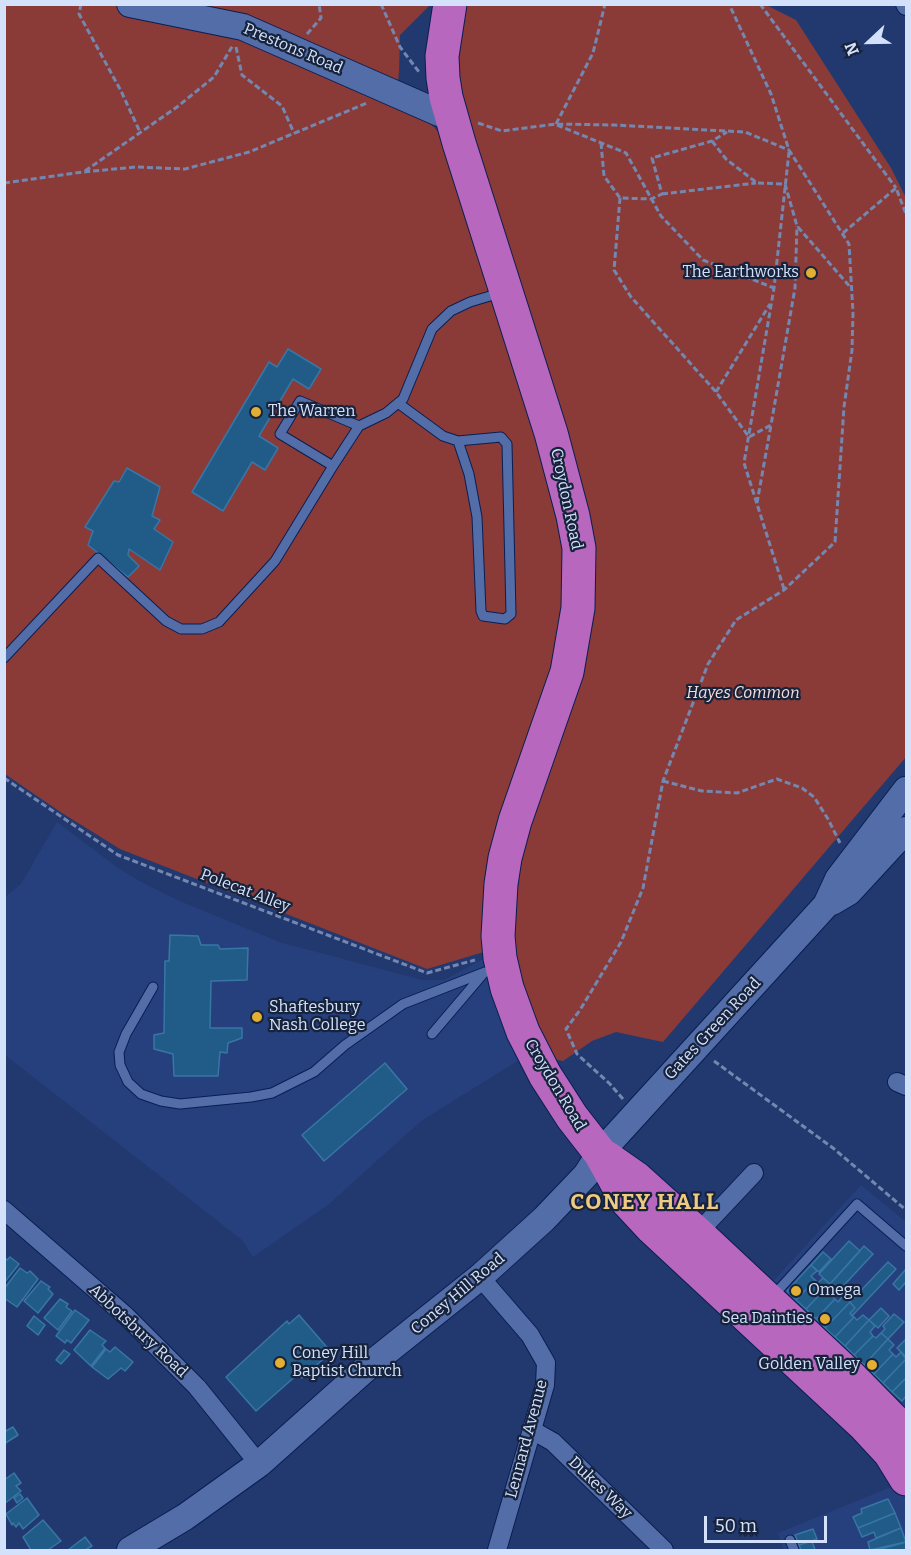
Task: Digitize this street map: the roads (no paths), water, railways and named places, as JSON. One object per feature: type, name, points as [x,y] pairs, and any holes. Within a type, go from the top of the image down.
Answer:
[{"type":"highway","name":"Croydon Road","points":[[450,4],[442,56],[442,78],[450,113],[552,433],[579,548],[578,608],[567,672],[515,820],[505,858],[494,972],[533,1053],[567,1110],[600,1153],[636,1178],[688,1243],[890,1453],[906,1479]]},
{"type":"highway","name":"Croydon Road","points":[[688,1243],[769,1300],[852,1378],[906,1433]]},
{"type":"street","name":"Prestons Road","points":[[130,4],[243,27],[439,112],[450,113]]},
{"type":"street","name":"Gates Green Road","points":[[600,1153],[826,904],[838,879],[906,790]]},
{"type":"street","name":"Gates Green Road","points":[[826,904],[849,892],[904,837]]},
{"type":"street","name":"Coney Hill Road","points":[[130,1551],[185,1517],[259,1464],[371,1364],[480,1277],[544,1219],[586,1175],[600,1153]]},
{"type":"street","points":[[688,1243],[754,1173]]},
{"type":"street","name":"Abbotsbury Road","points":[[4,1210],[126,1316],[197,1387],[259,1464]]},
{"type":"street","name":"Lennard Avenue","points":[[480,1277],[530,1335],[546,1363],[544,1385],[496,1551]]},
{"type":"street","name":"Dukes Way","points":[[532,1430],[553,1442],[664,1551]]},
{"type":"lane","points":[[4,658],[98,558],[166,621],[182,629],[202,629],[219,622],[275,561],[359,426],[386,413],[403,399],[432,329],[451,311],[507,290]]},
{"type":"lane","points":[[333,466],[280,434],[300,401],[359,426]]},
{"type":"lane","points":[[398,403],[443,436],[458,441],[501,437],[507,444],[511,614],[505,619],[483,616],[481,611],[477,517],[470,474],[458,441]]},
{"type":"lane","points":[[153,987],[118,1052],[120,1065],[128,1082],[141,1094],[161,1101],[180,1104],[272,1093],[314,1072],[345,1045],[403,1004],[494,972]]},
{"type":"lane","points":[[432,1034],[494,972]]},
{"type":"lane","points":[[769,1300],[857,1204],[906,1246]]},
{"type":"lane","points":[[790,1540],[794,1551]]},
{"type":"place","name":"The Earthworks","points":[[811,273]]},
{"type":"place","name":"The Warren","points":[[256,412]]},
{"type":"place","name":"Shaftesbury Nash College","points":[[257,1017]]},
{"type":"place","name":"Omega","points":[[796,1291]]},
{"type":"place","name":"Sea Dainties","points":[[825,1319]]},
{"type":"place","name":"Coney Hill Baptist Church","points":[[280,1363]]},
{"type":"place","name":"Golden Valley","points":[[872,1365]]},
{"type":"district","name":"CONEY HALL","points":[[645,1203]]},
{"type":"park label","name":"Hayes Common","points":[[743,694]]}]
